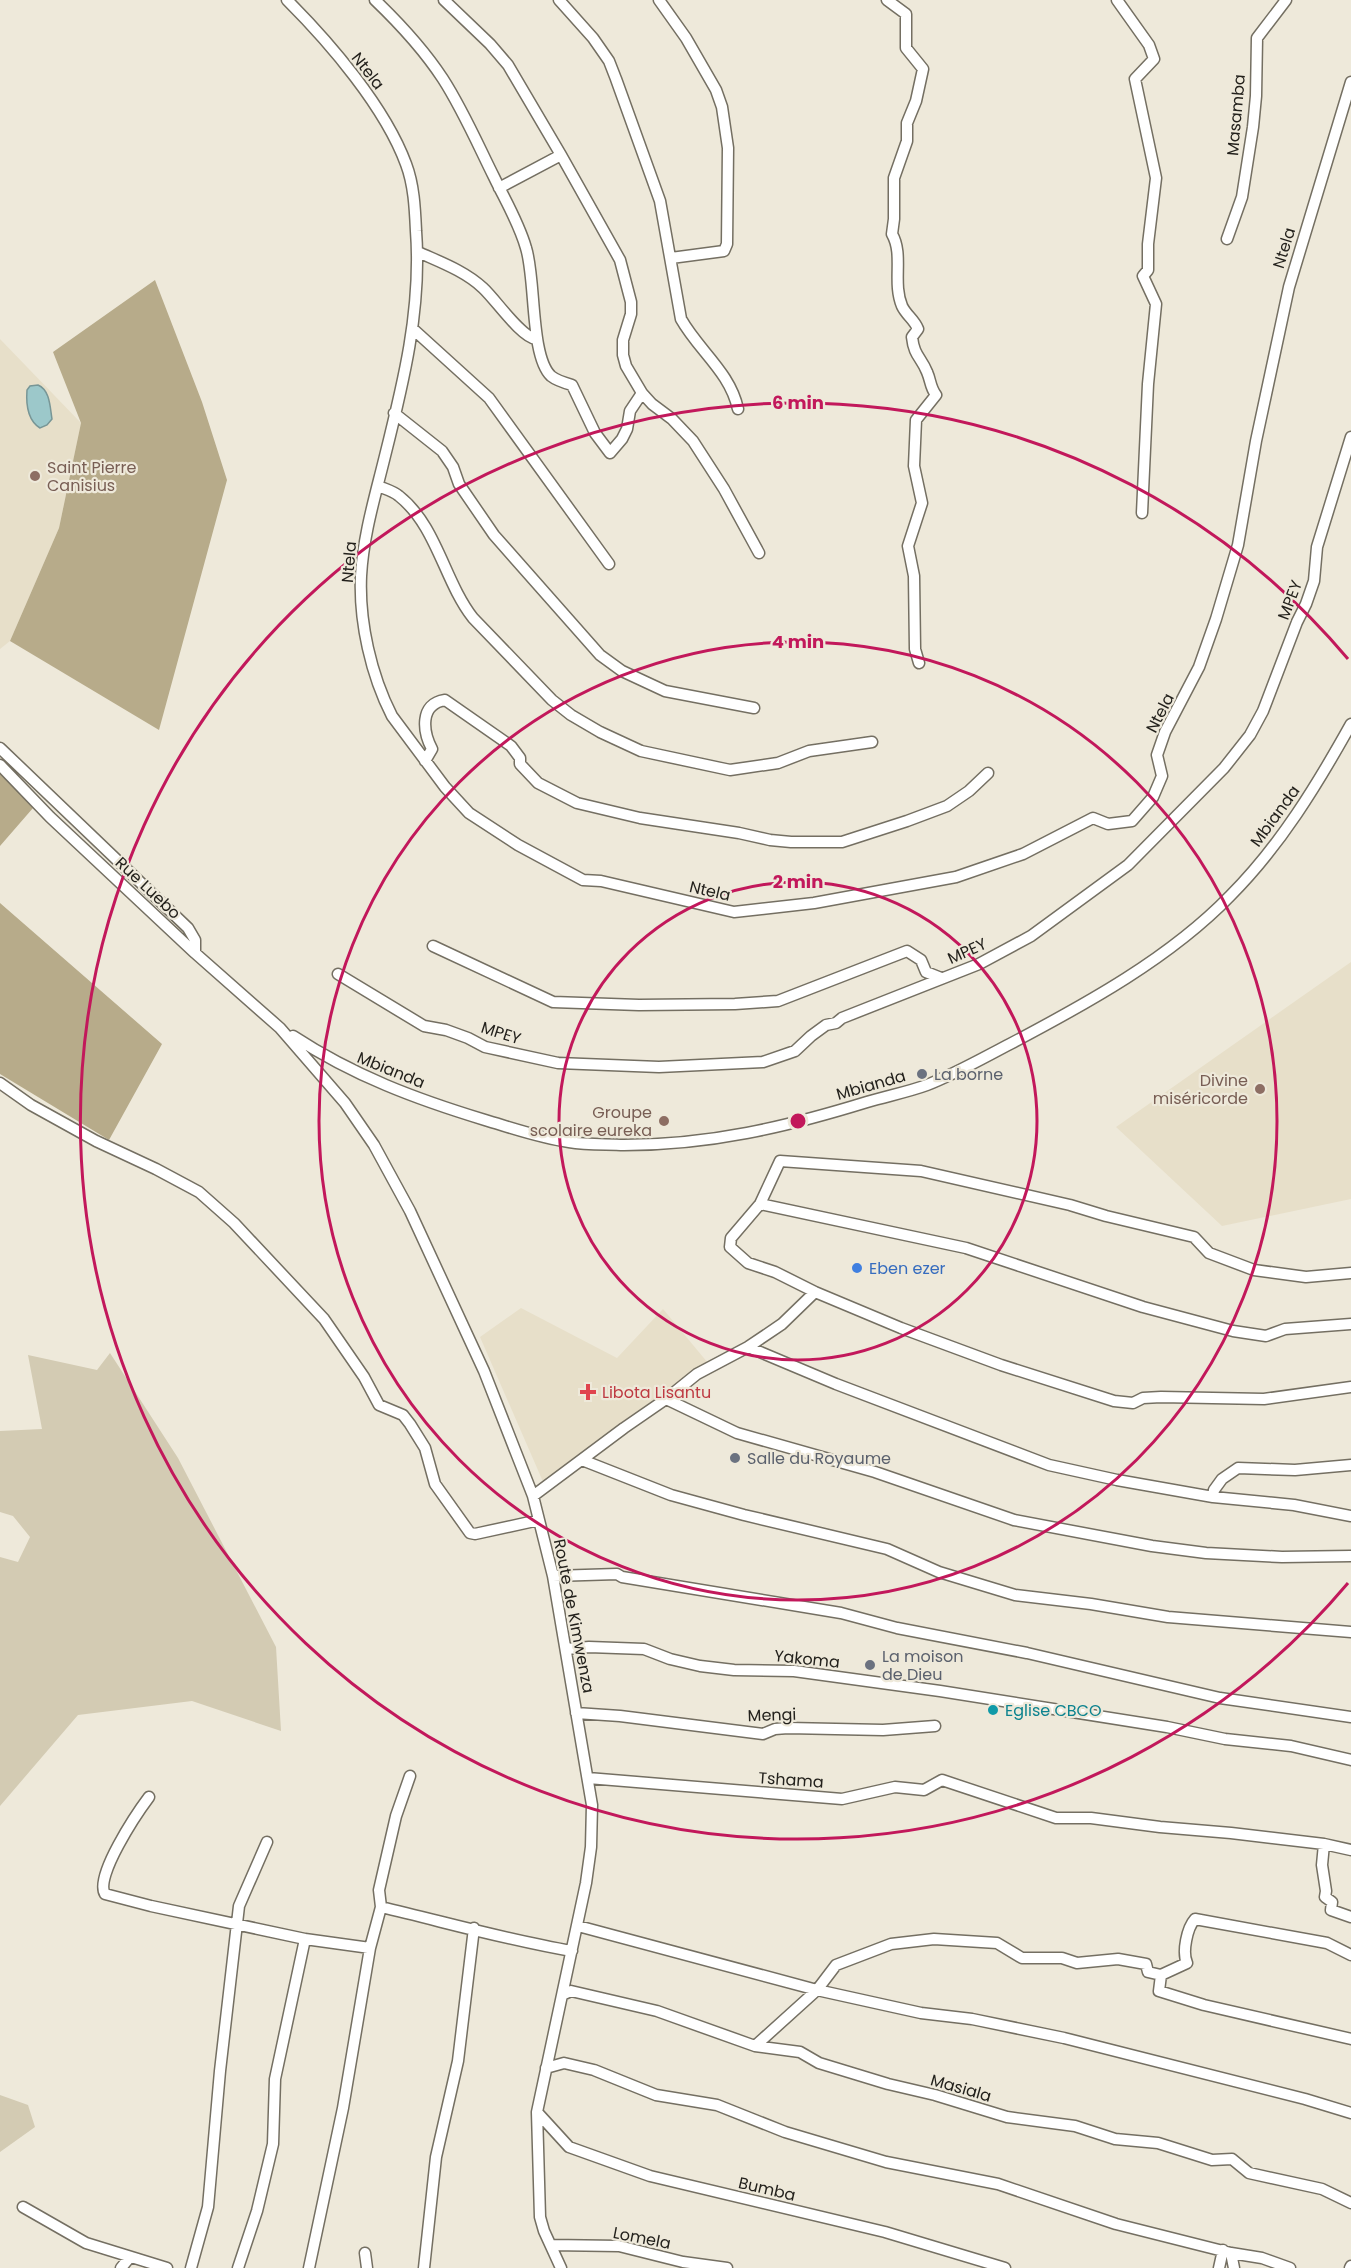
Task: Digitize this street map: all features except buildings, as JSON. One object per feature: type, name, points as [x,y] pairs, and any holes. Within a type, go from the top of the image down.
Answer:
[{"type":"street","name":"Ntela","points":[[287,0],[313,27],[375,106],[407,165],[414,200],[418,252],[413,329],[366,538],[361,574],[366,637],[386,704],[392,716],[425,761],[469,813],[519,845],[583,880],[601,881],[734,912],[814,903],[956,877],[1023,854],[1093,818],[1108,824],[1132,821],[1153,797],[1162,776],[1157,755],[1165,732],[1199,667],[1216,620],[1238,545],[1256,441],[1288,287],[1351,82]]},
{"type":"street","points":[[375,0],[417,44],[444,80],[499,188],[526,248],[534,298],[536,339],[546,369],[552,377],[572,385],[595,433],[610,453],[622,439],[627,429],[630,411],[642,393]]},
{"type":"street","points":[[444,0],[508,64],[561,155],[620,260],[631,302],[631,314],[622,340],[626,366],[652,405],[672,419],[693,441],[724,489],[759,553]]},
{"type":"street","points":[[560,0],[593,38],[609,61],[660,201],[681,319],[689,333],[728,380],[735,394],[738,409]]},
{"type":"street","points":[[659,0],[686,38],[716,90],[722,107],[728,147],[727,244],[724,251],[671,258]]},
{"type":"street","points":[[887,0],[906,14],[906,48],[923,69],[916,101],[907,123],[907,141],[894,178],[892,234],[898,244],[898,291],[902,308],[915,321],[918,329],[912,337],[914,351],[928,373],[931,387],[936,395],[916,420],[914,466],[922,503],[908,546],[914,576],[915,649],[920,663]]},
{"type":"street","points":[[1118,0],[1149,45],[1154,59],[1135,80],[1156,178],[1148,244],[1148,270],[1143,276],[1156,304],[1148,384],[1142,513]]},
{"type":"street","name":"Masamba","points":[[1227,239],[1242,197],[1253,127],[1257,38],[1286,0]]},
{"type":"street","points":[[499,188],[561,155]]},
{"type":"street","points":[[418,252],[459,271],[476,282],[523,333],[536,339]]},
{"type":"street","points":[[413,329],[489,398],[609,564]]},
{"type":"street","points":[[394,413],[442,451],[453,467],[459,484],[494,535],[600,655],[633,677],[665,691],[754,708]]},
{"type":"street","name":"MPEY","points":[[338,974],[423,1026],[457,1034],[485,1047],[558,1063],[659,1067],[763,1062],[795,1051],[826,1025],[836,1023],[842,1018],[979,964],[1031,936],[1128,866],[1224,768],[1250,735],[1273,688],[1314,581],[1317,547],[1351,437]]},
{"type":"street","points":[[378,486],[397,494],[419,518],[462,603],[473,618],[552,700],[571,715],[600,732],[641,751],[730,770],[778,763],[809,751],[872,742]]},
{"type":"street","points":[[425,761],[432,749],[425,736],[425,718],[434,704],[444,700],[517,751],[523,768],[538,783],[577,803],[640,818],[791,842],[842,842],[907,821],[947,806],[969,791],[988,773]]},
{"type":"street","name":"Mbianda","points":[[280,1028],[332,1061],[369,1078],[445,1108],[570,1143],[655,1145],[705,1141],[757,1132],[843,1109],[926,1085],[962,1069],[1097,995],[1130,975],[1189,933],[1230,896],[1273,847],[1320,780],[1351,724]]},
{"type":"street","points":[[0,748],[188,928],[195,939],[195,953]]},
{"type":"street","name":"Rue Luebo","points":[[0,765],[50,817],[195,953],[280,1028]]},
{"type":"street","points":[[433,946],[558,1004],[735,1004],[777,1001],[907,951],[921,960],[926,972],[941,978]]},
{"type":"street","name":"Route de Kimwenza","points":[[280,1028],[345,1103],[374,1145],[410,1211],[484,1371],[533,1496],[553,1576],[592,1805],[591,1842],[578,1926],[537,2112],[540,2217],[561,2268]]},
{"type":"street","points":[[0,1083],[31,1105],[96,1141],[199,1192],[234,1223],[324,1319],[364,1377],[380,1405],[403,1415],[410,1424],[425,1448],[435,1484],[470,1533],[475,1534],[539,1520]]},
{"type":"street","points":[[1351,1273],[1306,1276],[1254,1270],[1209,1253],[1194,1237],[1070,1205],[907,1169],[780,1161],[760,1204],[731,1238],[730,1247],[748,1263],[775,1272],[815,1292],[900,1328],[1001,1365],[1113,1401],[1133,1403],[1143,1398],[1161,1397],[1264,1400],[1351,1387]]},
{"type":"street","points":[[760,1204],[966,1248],[1143,1307],[1233,1331],[1266,1336],[1286,1329],[1351,1324]]},
{"type":"street","points":[[533,1496],[710,1365],[747,1347],[782,1324],[815,1292]]},
{"type":"street","points":[[747,1347],[836,1384],[1049,1465],[1213,1497],[1294,1505],[1351,1516]]},
{"type":"street","points":[[666,1399],[737,1433],[875,1472],[1014,1520],[1152,1546],[1206,1553],[1282,1557],[1351,1556]]},
{"type":"street","points":[[582,1460],[671,1495],[887,1549],[939,1572],[1015,1595],[1091,1604],[1168,1617],[1351,1632]]},
{"type":"street","points":[[1213,1497],[1214,1490],[1222,1479],[1238,1468],[1295,1470],[1351,1464]]},
{"type":"street","points":[[553,1576],[617,1574],[622,1577],[841,1613],[897,1628],[1027,1653],[1220,1698],[1351,1717]]},
{"type":"street","name":"Yakoma","points":[[567,1649],[589,1647],[644,1649],[670,1659],[700,1666],[734,1670],[794,1671],[1167,1727],[1224,1739],[1294,1746],[1351,1760]]},
{"type":"street","name":"Mengi","points":[[576,1713],[620,1716],[763,1734],[775,1729],[788,1728],[884,1730],[935,1726]]},
{"type":"street","points":[[309,2268],[343,2108],[370,1948],[381,1907],[379,1890],[396,1816],[410,1776]]},
{"type":"street","name":"Tshama","points":[[588,1778],[842,1799],[895,1787],[924,1790],[942,1780],[1056,1818],[1091,1818],[1324,1844],[1351,1850]]},
{"type":"street","points":[[149,1797],[135,1816],[116,1850],[102,1885],[103,1891],[108,1895],[305,1939],[370,1948]]},
{"type":"street","points":[[191,2268],[208,2207],[236,1925],[241,1899],[267,1842]]},
{"type":"street","points":[[1324,1844],[1322,1865],[1326,1881],[1325,1897],[1332,1902],[1331,1910],[1351,1917]]},
{"type":"street","points":[[381,1907],[474,1928],[522,1943],[572,1951]]},
{"type":"street","points":[[756,2046],[817,1990],[838,1963],[891,1944],[934,1939],[997,1943],[1022,1958],[1062,1958],[1077,1963],[1118,1959],[1146,1964],[1148,1972],[1161,1975],[1187,1964],[1185,1958],[1186,1933],[1195,1919],[1327,1943],[1351,1955]]},
{"type":"street","points":[[578,1926],[817,1990],[921,2013],[972,2019],[1064,2038],[1305,2098],[1351,2113]]},
{"type":"street","points":[[424,2268],[436,2157],[458,2061],[474,1928]]},
{"type":"street","points":[[238,2268],[257,2211],[271,2155],[274,2079],[290,2018],[305,1939]]},
{"type":"street","points":[[1161,1975],[1159,1991],[1204,2005],[1351,2040]]},
{"type":"street","name":"Masiala","points":[[562,1995],[571,1991],[657,2011],[756,2046],[800,2052],[819,2063],[1007,2117],[1075,2126],[1114,2139],[1158,2143],[1212,2160],[1232,2159],[1249,2173],[1322,2189],[1351,2203]]},
{"type":"street","points":[[546,2068],[564,2063],[594,2070],[656,2095],[717,2105],[785,2133],[886,2162],[998,2184],[1116,2224],[1262,2258],[1290,2268]]},
{"type":"street","name":"Bumba","points":[[537,2112],[569,2147],[650,2176],[885,2232],[1005,2268]]},
{"type":"street","points":[[23,2207],[82,2241],[167,2268]]},
{"type":"street","name":"Lomela","points":[[550,2246],[622,2247],[683,2262],[727,2268]]},
{"type":"street","points":[[1219,2268],[1227,2251]]},
{"type":"street","points":[[1227,2251],[1234,2268]]},
{"type":"street","points":[[365,2253],[367,2268]]},
{"type":"street","points":[[121,2268],[130,2258]]},
{"type":"shaded area","points":[[155,280],[202,402],[227,480],[159,730],[10,641],[59,528],[81,423],[53,352]]},
{"type":"shaded area","name":"Saint Pierre Canisius","points":[[0,339],[81,423],[59,528],[10,641],[0,649]]},
{"type":"shaded area","points":[[0,772],[33,808],[0,846]]},
{"type":"shaded area","points":[[0,903],[162,1044],[109,1140],[0,1074]]},
{"type":"shaded area","name":"Divine miséricorde","points":[[1351,962],[1351,1199],[1222,1226],[1116,1127]]},
{"type":"shaded area","name":"Libota Lisantu","points":[[521,1308],[617,1358],[663,1309],[708,1363],[544,1484],[480,1337]]},
{"type":"shaded area","points":[[110,1353],[178,1458],[276,1647],[281,1731],[192,1701],[78,1715],[0,1806],[0,1557],[18,1562],[30,1537],[13,1516],[0,1512],[0,1431],[42,1429],[28,1355],[97,1370]]},
{"type":"shaded area","points":[[0,2095],[28,2105],[35,2127],[0,2152]]},
{"type":"water","points":[[38,385],[47,395],[52,419],[40,428],[32,421],[27,400],[27,390],[30,386]]},
{"type":"place","name":"Saint Pierre Canisius","points":[[35,476]]},
{"type":"place","name":"La borne","points":[[922,1074]]},
{"type":"place","name":"Divine miséricorde","points":[[1260,1089]]},
{"type":"place","name":"Groupe scolaire eureka","points":[[664,1121]]},
{"type":"place","name":"Eben ezer","points":[[857,1268]]},
{"type":"place","name":"Libota Lisantu","points":[[588,1392]]},
{"type":"place","name":"Salle du Royaume","points":[[735,1458]]},
{"type":"place","name":"La moison de Dieu","points":[[870,1665]]},
{"type":"place","name":"Eglise CBCO","points":[[993,1710]]}]
